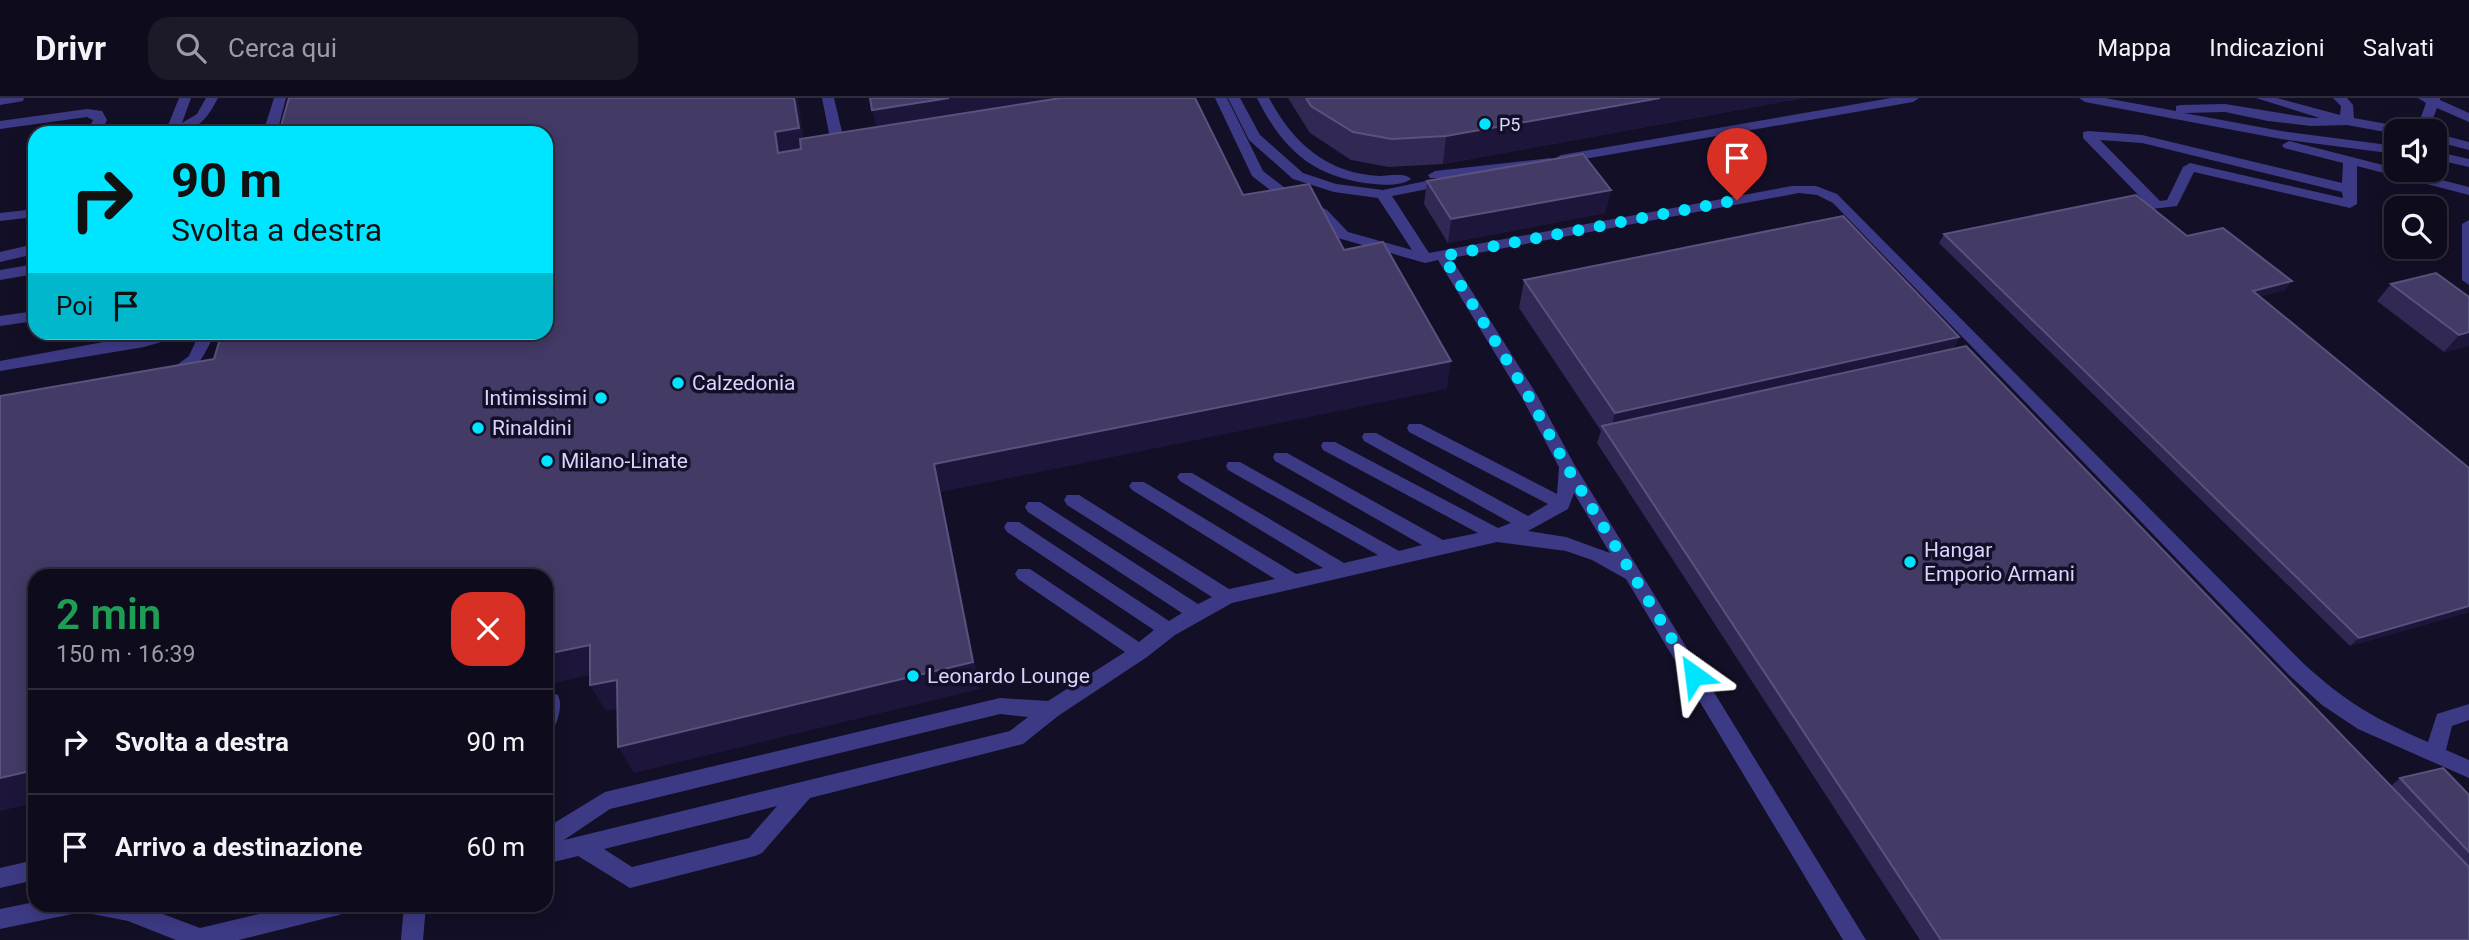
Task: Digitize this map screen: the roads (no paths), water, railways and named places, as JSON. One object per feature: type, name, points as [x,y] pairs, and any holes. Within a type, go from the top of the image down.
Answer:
[{"type":"lane","points":[[0,101],[18,98]]},
{"type":"lane","points":[[176,126],[185,98]]},
{"type":"lane","points":[[186,126],[202,116],[212,98]]},
{"type":"lane","points":[[269,126],[280,98]]},
{"type":"lane","points":[[828,98],[840,153],[853,151]]},
{"type":"lane","points":[[1221,98],[1257,173],[1284,194],[1322,214],[1343,235],[1434,257],[1791,190],[1806,188],[1826,192],[1838,200],[2297,670],[2329,699],[2365,723],[2469,769]]},
{"type":"lane","points":[[1234,98],[1254,137],[1298,176],[1334,188],[1383,194],[1546,161],[1913,98]]},
{"type":"lane","points":[[1263,98],[1274,118],[1300,151],[1336,172],[1384,182],[1546,161]]},
{"type":"lane","points":[[2085,98],[2281,135],[2384,148]]},
{"type":"lane","points":[[2189,98],[2268,117],[2311,122],[2347,121]]},
{"type":"lane","points":[[2262,98],[2347,121],[2384,128]]},
{"type":"lane","points":[[2339,98],[2347,105],[2347,121]]},
{"type":"lane","points":[[2425,119],[2430,99],[2469,118]]},
{"type":"lane","points":[[2122,104],[2186,110],[2225,108]]},
{"type":"lane","points":[[2,128],[87,113],[97,114],[100,120],[97,126]]},
{"type":"lane","points":[[2167,113],[2469,191]]},
{"type":"lane","points":[[2349,189],[2142,139],[2088,135],[2157,206],[2172,203],[2190,167],[2350,204],[2350,162]]},
{"type":"lane","points":[[2447,140],[2469,146]]},
{"type":"lane","points":[[2447,158],[2469,163]]},
{"type":"lane","points":[[2374,168],[2469,185]]},
{"type":"lane","points":[[1383,194],[1434,257],[1528,395],[1567,467],[1855,940]]},
{"type":"lane","points":[[0,217],[28,214]]},
{"type":"lane","points":[[2469,224],[2469,281]]},
{"type":"lane","points":[[0,257],[28,251]]},
{"type":"lane","points":[[0,275],[28,270]]},
{"type":"lane","points":[[0,321],[28,317]]},
{"type":"lane","points":[[0,366],[151,340]]},
{"type":"lane","points":[[152,383],[175,375],[195,359],[204,340]]},
{"type":"lane","points":[[1415,428],[1562,504]]},
{"type":"lane","points":[[1370,437],[1528,524]]},
{"type":"lane","points":[[1329,446],[1497,535],[1525,537],[1589,550],[1611,560],[1636,580]]},
{"type":"lane","points":[[1282,457],[1442,548]]},
{"type":"lane","points":[[1234,467],[1397,558]]},
{"type":"lane","points":[[553,852],[1016,738],[1051,710],[1140,652],[1168,630],[1227,597],[1497,535],[1528,524],[1562,504],[1568,487],[1567,467]]},
{"type":"lane","points":[[1186,477],[1341,570]]},
{"type":"lane","points":[[1138,485],[1293,581]]},
{"type":"lane","points":[[1073,500],[1227,597]]},
{"type":"lane","points":[[1034,507],[1196,613]]},
{"type":"lane","points":[[1013,527],[1168,630]]},
{"type":"lane","points":[[1024,574],[1140,652]]},
{"type":"lane","points":[[553,835],[605,801],[1000,706],[1051,710]]},
{"type":"lane","points":[[2435,754],[2444,720],[2469,712]]},
{"type":"lane","points":[[580,845],[630,878],[755,846],[804,790]]},
{"type":"lane","points":[[0,878],[28,872]]},
{"type":"lane","points":[[0,919],[37,912]]},
{"type":"lane","points":[[135,912],[200,939],[310,912]]},
{"type":"lane","points":[[412,940],[414,912]]},
{"type":"place","name":"P5","points":[[1485,124]]},
{"type":"place","name":"Calzedonia","points":[[678,383]]},
{"type":"place","name":"Intimissimi","points":[[601,398]]},
{"type":"place","name":"Rinaldini","points":[[478,428]]},
{"type":"place","name":"Milano-Linate","points":[[547,461]]},
{"type":"place","name":"Hangar Emporio Armani","points":[[1910,562]]},
{"type":"place","name":"Leonardo Lounge","points":[[913,676]]}]
